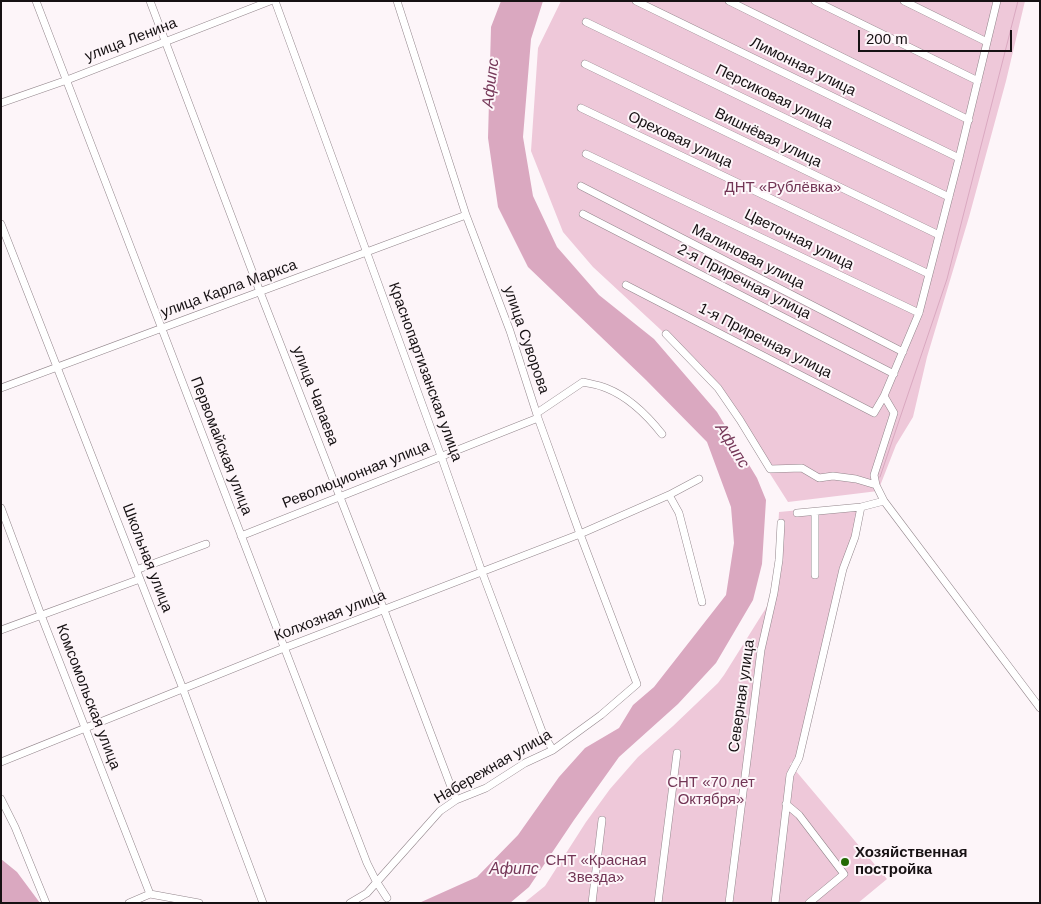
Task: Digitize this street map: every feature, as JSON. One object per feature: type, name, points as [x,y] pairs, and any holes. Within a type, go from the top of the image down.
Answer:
[{"type":"street","name":"Первомайская улица","points":[[36,1],[367,864],[387,898]]},
{"type":"street","name":"улица Чапаева","points":[[150,1],[456,800]]},
{"type":"street","name":"улица Ленина","points":[[1,103],[67,80],[270,1]]},
{"type":"street","name":"Краснопартизанская улица","points":[[275,1],[482,572],[543,734],[553,750]]},
{"type":"street","name":"улица Суворова","points":[[397,1],[466,214],[510,331],[537,416],[637,684]]},
{"type":"street","name":"Лимонная улица","points":[[636,1],[959,158]]},
{"type":"street","points":[[729,1],[968,120]]},
{"type":"street","points":[[816,1],[978,81]]},
{"type":"street","points":[[904,1],[988,42]]},
{"type":"street","points":[[996,2],[988,42],[919,313],[884,396],[894,413],[874,475],[876,485],[884,500],[1040,708]]},
{"type":"street","name":"Персиковая улица","points":[[586,22],[949,197]]},
{"type":"street","name":"Вишнёвая улица","points":[[585,64],[939,235]]},
{"type":"street","name":"Ореховая улица","points":[[581,108],[929,274]]},
{"type":"street","name":"Цветочная улица","points":[[586,154],[919,313]]},
{"type":"street","name":"Малиновая улица","points":[[582,186],[903,352]]},
{"type":"street","name":"улица Карла Маркса","points":[[1,388],[466,214]]},
{"type":"street","name":"2-я Приречная улица","points":[[582,214],[894,374]]},
{"type":"street","name":"Школьная улица","points":[[1,224],[183,689],[263,903]]},
{"type":"street","name":"1-я Приречная улица","points":[[626,285],[874,413],[884,396]]},
{"type":"street","points":[[666,334],[718,388],[770,469],[802,468],[819,478],[833,476],[856,479],[876,485]]},
{"type":"street","name":"Революционная улица","points":[[241,536],[537,416],[583,382],[607,388],[629,400],[651,420],[662,434]]},
{"type":"street","name":"Колхозная улица","points":[[1,762],[284,648],[580,534],[669,495],[699,479]]},
{"type":"street","points":[[669,495],[679,513],[702,602]]},
{"type":"street","points":[[797,513],[861,506],[884,500]]},
{"type":"street","points":[[774,903],[790,775],[799,758],[843,569],[855,537],[861,506]]},
{"type":"street","name":"Комсомольская улица","points":[[1,508],[150,894]]},
{"type":"street","points":[[815,512],[815,575]]},
{"type":"street","name":"Северная улица","points":[[729,903],[761,650],[772,607],[779,560],[781,523]]},
{"type":"street","points":[[136,570],[206,544]]},
{"type":"street","points":[[1,630],[140,579]]},
{"type":"street","name":"Набережная улица","points":[[350,903],[367,893],[440,812],[456,800],[486,788],[525,763],[553,750],[601,715],[637,684]]},
{"type":"street","points":[[658,903],[677,754]]},
{"type":"street","points":[[1,800],[15,827],[46,903]]},
{"type":"street","points":[[786,804],[800,816],[844,874],[809,903]]},
{"type":"street","points":[[592,903],[602,820]]},
{"type":"street","points":[[129,903],[150,894],[199,903]]},
{"type":"green space","name":"ДНТ «Рублёвка»","points":[[561,1],[1025,1],[1006,81],[969,217],[927,357],[913,417],[896,445],[878,491],[788,502],[716,389],[661,330],[593,267],[563,232],[531,151],[538,48]]},
{"type":"green space","name":"СНТ «70 лет Октября»","points":[[864,504],[842,582],[802,753],[790,764],[887,879],[858,903],[524,903],[545,886],[586,822],[610,789],[638,757],[673,726],[724,675],[771,600],[777,551],[779,512]]},
{"type":"water","name":"Афипс","points":[[501,1],[543,1],[531,39],[523,137],[533,196],[557,247],[599,295],[654,339],[717,412],[757,478],[766,500],[762,564],[753,600],[716,663],[678,704],[619,757],[529,887],[510,903],[419,903],[477,877],[518,835],[559,777],[585,748],[619,728],[633,705],[654,687],[726,595],[734,543],[731,507],[707,442],[646,380],[528,267],[498,207],[488,138],[491,27]]},
{"type":"water","points":[[1,859],[17,872],[40,903],[1,903]]},
{"type":"waterway","points":[[880,477],[947,279],[1018,1]]},
{"type":"place","name":"Хозяйственная постройка","points":[[845,862]]},
{"type":"park label","name":"СНТ «Красная Звезда»","points":[[596,870]]}]
